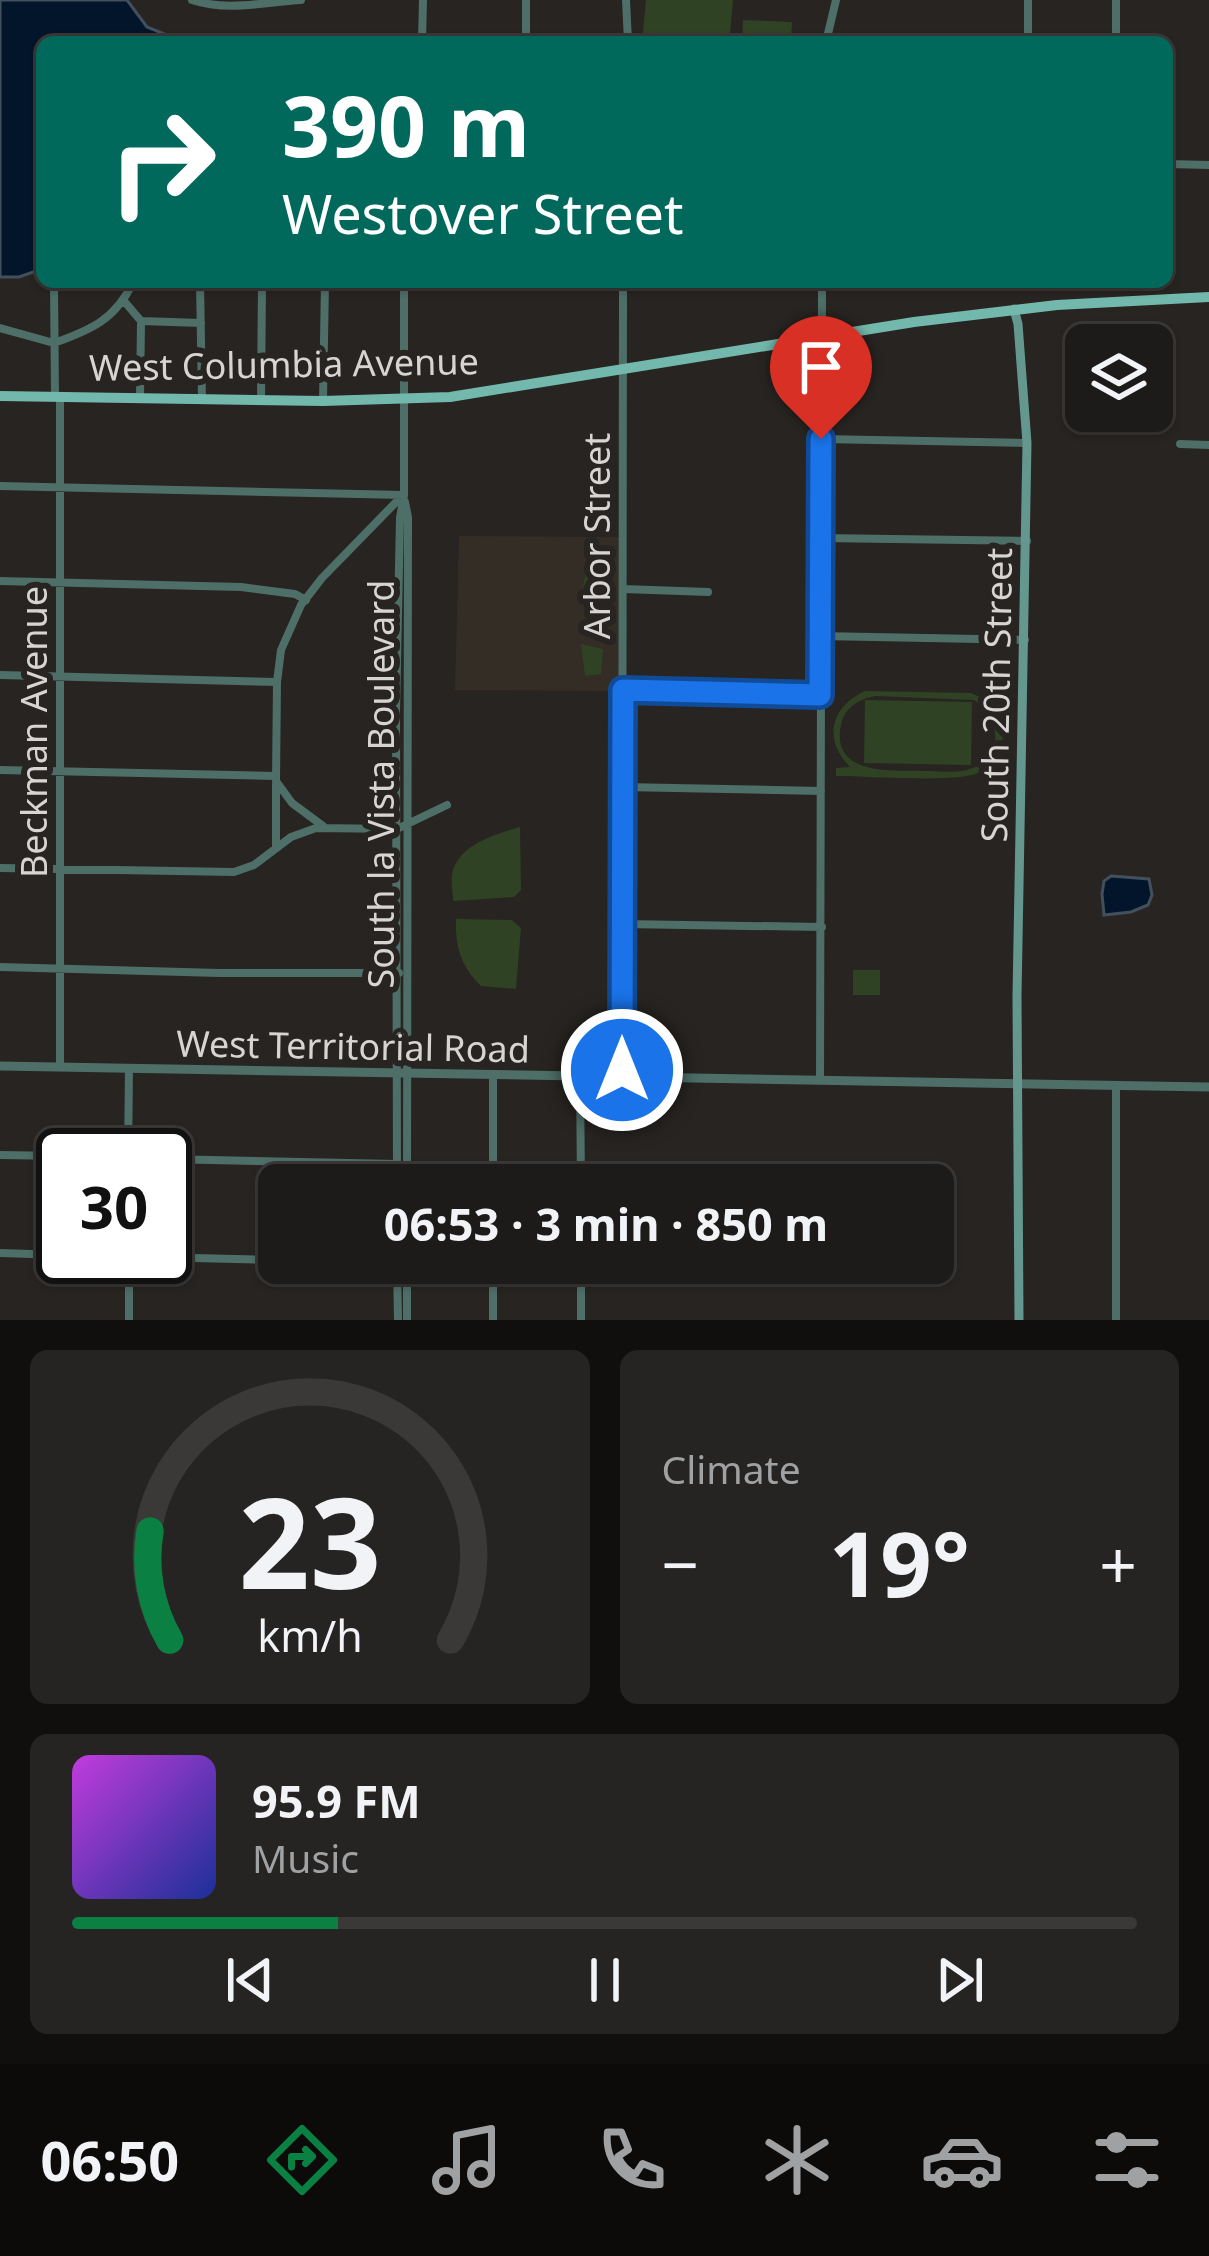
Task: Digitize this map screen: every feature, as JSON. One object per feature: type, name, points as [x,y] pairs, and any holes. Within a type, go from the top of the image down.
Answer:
[{"type":"main road","name":"West Columbia Avenue","points":[[0,395],[403,400],[482,393],[822,335],[1014,309],[1209,297]]},
{"type":"main road","name":"South 20th Street","points":[[1014,309],[1027,442],[1016,1083],[1019,1320]]},
{"type":"street","points":[[192,0],[233,7],[301,0]]},
{"type":"street","points":[[422,36],[423,0]]},
{"type":"street","points":[[526,0],[526,36]]},
{"type":"street","points":[[626,0],[628,36]]},
{"type":"street","points":[[827,36],[836,0]]},
{"type":"street","points":[[1028,0],[1028,36]]},
{"type":"street","points":[[1116,0],[1116,36]]},
{"type":"street","points":[[1173,164],[1209,165]]},
{"type":"street","name":"Beckman Avenue","points":[[56,288],[60,1067]]},
{"type":"street","points":[[0,328],[54,343],[97,325],[124,301],[131,288]]},
{"type":"street","points":[[200,288],[202,400]]},
{"type":"street","points":[[261,400],[262,288]]},
{"type":"street","points":[[323,400],[325,288]]},
{"type":"street","name":"South la Vista Boulevard","points":[[402,1164],[401,828],[408,517],[404,495],[404,288]]},
{"type":"street","name":"Arbor Street","points":[[622,1078],[623,288]]},
{"type":"street","points":[[820,1079],[822,288]]},
{"type":"street","points":[[124,301],[141,321],[140,398]]},
{"type":"street","points":[[141,321],[201,323]]},
{"type":"street","points":[[821,439],[1027,442]]},
{"type":"street","points":[[1180,444],[1209,445]]},
{"type":"street","points":[[0,486],[404,495]]},
{"type":"street","points":[[276,849],[277,682],[290,625],[322,578],[404,495]]},
{"type":"street","points":[[821,538],[1027,542]]},
{"type":"street","points":[[0,581],[241,586],[296,594],[306,600]]},
{"type":"street","points":[[623,590],[708,592]]},
{"type":"street","points":[[820,636],[1024,640]]},
{"type":"street","points":[[0,676],[277,682]]},
{"type":"street","points":[[623,690],[820,695]]},
{"type":"street","points":[[0,770],[276,778]]},
{"type":"street","points":[[276,778],[292,803],[323,826]]},
{"type":"street","points":[[623,787],[821,790]]},
{"type":"street","points":[[0,868],[219,874],[244,869],[291,837],[323,826],[401,828],[447,805]]},
{"type":"street","points":[[623,924],[822,927]]},
{"type":"street","points":[[0,967],[402,973]]},
{"type":"street","name":"West Territorial Road","points":[[0,1066],[1209,1087]]},
{"type":"street","points":[[128,1128],[129,1069]]},
{"type":"street","points":[[493,1075],[493,1164]]},
{"type":"street","points":[[580,1077],[580,1164]]},
{"type":"street","points":[[1116,1085],[1116,1320]]},
{"type":"street","points":[[0,1155],[36,1156]]},
{"type":"street","points":[[192,1160],[402,1164]]},
{"type":"street","points":[[0,1253],[36,1254]]},
{"type":"street","points":[[192,1258],[258,1260]]},
{"type":"street","points":[[129,1284],[129,1320]]},
{"type":"street","points":[[398,1284],[398,1320]]},
{"type":"street","points":[[407,1284],[407,1320]]},
{"type":"street","points":[[493,1284],[493,1320]]},
{"type":"street","points":[[581,1284],[581,1320]]},
{"type":"shaded area","points":[[459,536],[620,537],[620,691],[455,690]]},
{"type":"green space","points":[[646,0],[733,0],[728,36],[643,36]]},
{"type":"green space","points":[[743,20],[792,22],[791,36],[742,36]]},
{"type":"green space","points":[[591,550],[604,551],[603,591],[598,594],[583,586]]},
{"type":"green space","points":[[581,644],[603,649],[601,674],[585,676]]},
{"type":"green space","points":[[865,691],[971,693],[998,715],[1003,728],[1001,748],[988,767],[967,776],[836,776],[836,768],[850,767],[836,746],[834,725],[853,698]],"holes":[[[869,697],[974,700],[989,716],[995,735],[990,754],[968,770],[867,767],[845,754],[840,742],[845,714]]]},
{"type":"green space","points":[[865,700],[972,702],[971,765],[864,763]]},
{"type":"green space","points":[[520,827],[521,890],[514,897],[453,901],[452,873],[464,853],[481,841]]},
{"type":"green space","points":[[456,919],[512,920],[521,928],[516,989],[481,986],[474,979],[461,956]]},
{"type":"green space","points":[[853,970],[880,970],[880,995],[853,995]]},
{"type":"water","points":[[0,0],[127,0],[147,27],[169,36],[36,36],[36,271],[0,277]]},
{"type":"water","points":[[1111,876],[1149,879],[1152,895],[1148,905],[1104,915],[1104,881]]},
{"type":"route","points":[[622,1070],[623,690],[820,695],[821,439]]}]
